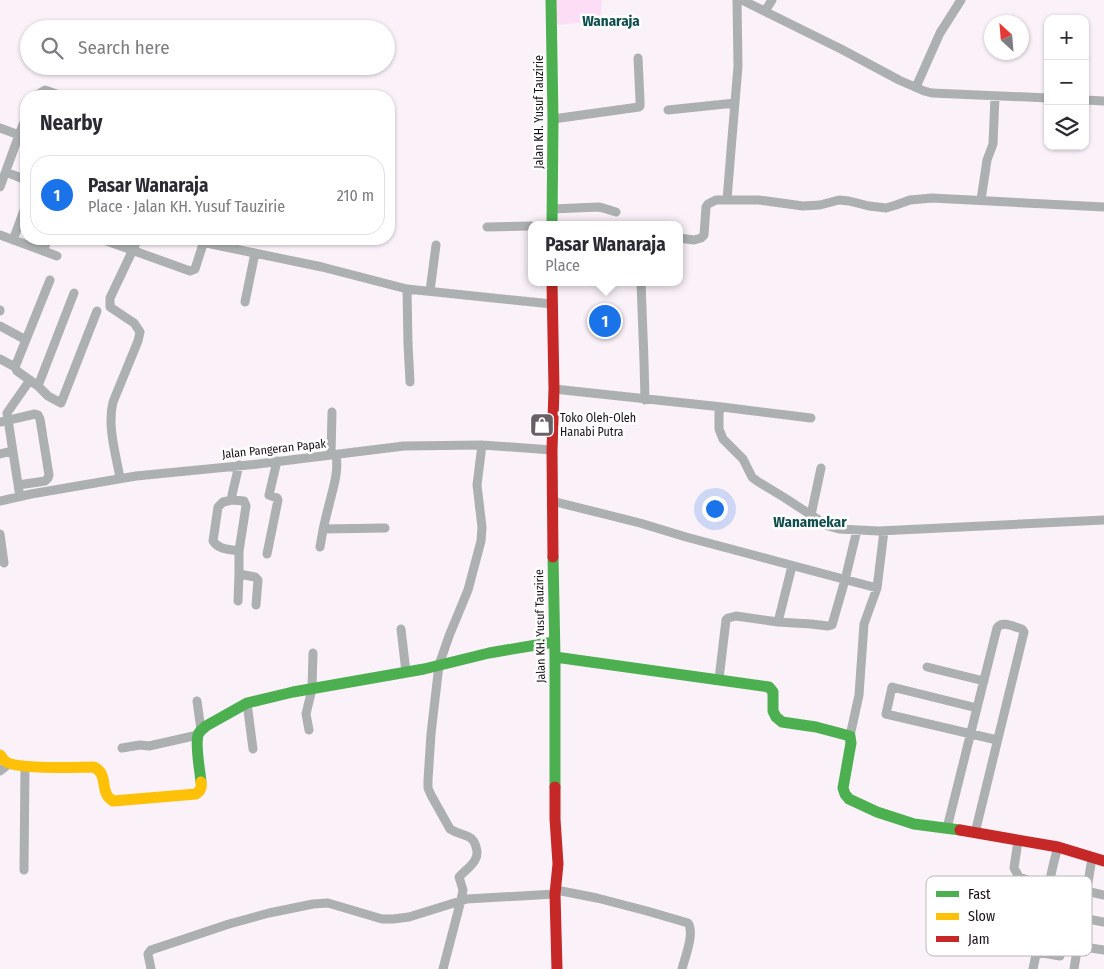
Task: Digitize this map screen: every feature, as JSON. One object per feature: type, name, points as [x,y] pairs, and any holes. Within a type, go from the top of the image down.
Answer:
[{"type":"street","name":"Jalan KH. Yusuf Tauzirie","points":[[551,0],[552,221]]},
{"type":"street","points":[[728,200],[730,150],[736,103],[738,66],[737,0]]},
{"type":"street","points":[[742,0],[924,91],[932,93],[1044,98]]},
{"type":"street","points":[[765,11],[772,0]]},
{"type":"street","points":[[916,87],[940,33],[961,0]]},
{"type":"street","points":[[553,119],[639,107],[638,58]]},
{"type":"street","points":[[980,200],[986,164],[993,144],[995,96]]},
{"type":"street","points":[[1089,100],[1104,101]]},
{"type":"street","points":[[668,110],[736,103]]},
{"type":"street","points":[[0,128],[19,135],[5,166],[0,187]]},
{"type":"street","points":[[5,166],[20,176]]},
{"type":"street","points":[[683,239],[694,240],[704,235],[706,207],[716,200],[759,200],[803,206],[820,205],[839,200],[886,208],[920,198],[1104,207]]},
{"type":"street","points":[[552,209],[598,207],[616,212]]},
{"type":"street","points":[[13,240],[20,221]]},
{"type":"street","points":[[487,227],[528,226]]},
{"type":"street","points":[[0,236],[20,243]]},
{"type":"street","points":[[27,245],[57,256]]},
{"type":"street","points":[[43,251],[46,245]]},
{"type":"street","points":[[117,245],[190,271],[195,269],[199,245]]},
{"type":"street","points":[[120,478],[114,448],[110,411],[140,332],[134,323],[110,307],[110,298],[136,245]]},
{"type":"street","points":[[221,245],[322,267],[408,289],[552,304]]},
{"type":"street","points":[[430,291],[436,245]]},
{"type":"street","points":[[245,302],[255,253]]},
{"type":"street","points":[[15,367],[50,280]]},
{"type":"street","name":"Jalan KH. Yusuf Tauzirie","points":[[552,286],[555,819],[558,864],[556,892],[557,969]]},
{"type":"street","points":[[641,286],[645,400]]},
{"type":"street","points":[[408,289],[410,382]]},
{"type":"street","points":[[38,386],[74,293]]},
{"type":"street","points":[[0,359],[15,367],[17,371],[38,386],[48,396],[61,403],[97,312]]},
{"type":"street","points":[[0,326],[26,340]]},
{"type":"street","points":[[20,496],[12,451],[4,421],[10,408],[30,380]]},
{"type":"street","points":[[554,389],[811,418]]},
{"type":"street","points":[[722,407],[719,412],[719,429],[723,439],[743,459],[752,477],[828,526],[839,529],[884,530],[1104,520]]},
{"type":"street","points":[[320,547],[336,475],[337,461],[334,455],[332,412]]},
{"type":"street","points":[[4,421],[35,414],[40,419],[49,470],[48,478],[18,485]]},
{"type":"street","points":[[443,969],[463,890],[459,878],[475,861],[478,855],[472,839],[450,829],[428,788],[431,734],[439,665],[468,590],[481,541],[482,527],[477,485],[482,445]]},
{"type":"street","name":"Jalan Pangeran Papak","points":[[0,501],[120,478],[334,455],[379,448],[482,445],[552,450]]},
{"type":"street","points":[[0,454],[12,451]]},
{"type":"street","points":[[267,554],[278,500],[269,495],[278,461]]},
{"type":"street","points":[[232,500],[239,465]]},
{"type":"street","points":[[810,515],[821,468]]},
{"type":"street","points":[[238,601],[239,551],[246,504],[244,501],[232,500],[223,502],[218,506],[213,541],[222,548],[239,551]]},
{"type":"street","points":[[552,501],[640,522],[686,537],[877,588]]},
{"type":"street","points":[[323,529],[385,528]]},
{"type":"street","points":[[719,679],[726,620],[728,618],[736,616],[778,622],[831,626],[857,530]]},
{"type":"street","points":[[884,530],[877,588],[864,624],[859,695],[850,736],[851,743],[843,788],[846,796],[877,812],[914,824],[1058,847],[1104,861]]},
{"type":"street","points":[[0,534],[4,563]]},
{"type":"street","points":[[778,622],[792,566]]},
{"type":"street","points":[[239,574],[255,577],[258,580],[256,605]]},
{"type":"street","points":[[947,828],[997,628],[1002,624],[1022,628],[1024,632],[975,833]]},
{"type":"street","points":[[401,629],[406,672]]},
{"type":"street","points":[[122,748],[140,745],[149,746],[199,732],[247,703],[293,692],[406,672],[489,653],[554,642]]},
{"type":"street","points":[[310,730],[306,714],[312,689],[313,653]]},
{"type":"street","points":[[555,657],[760,685],[771,688],[774,692],[774,714],[778,720],[850,736]]},
{"type":"street","points":[[927,667],[984,681]]},
{"type":"street","points":[[977,708],[892,687],[886,714],[997,740]]},
{"type":"street","points":[[0,755],[5,762],[4,768],[25,766],[34,768],[94,767],[103,775],[106,798],[110,801],[191,795],[199,792],[202,786],[197,744],[199,732],[196,701]]},
{"type":"street","points":[[247,703],[253,749]]},
{"type":"street","points":[[24,870],[25,766]]},
{"type":"street","points":[[1018,841],[1014,868],[1018,876]]},
{"type":"street","points":[[1050,876],[1058,847]]},
{"type":"street","points":[[1089,876],[1092,858]]},
{"type":"street","points":[[151,969],[148,954],[151,950],[214,928],[313,904],[328,904],[382,919],[393,919],[409,917],[461,900],[556,892],[597,898],[688,923],[690,935],[682,969]]},
{"type":"street","points":[[1033,969],[1036,956]]},
{"type":"street","points":[[1074,969],[1076,956]]},
{"type":"shaded area","points":[[555,0],[602,0],[600,21],[555,25]]},
{"type":"traffic: fast","points":[[551,0],[552,221]]},
{"type":"traffic: fast","points":[[553,557],[555,787]]},
{"type":"traffic: fast","points":[[201,782],[197,752],[197,740],[200,731],[247,703],[293,692],[424,669],[489,653],[554,642]]},
{"type":"traffic: fast","points":[[555,657],[769,687],[773,692],[773,711],[782,722],[816,727],[850,736],[851,743],[843,788],[849,799],[877,812],[914,824],[960,830]]},
{"type":"traffic: slow","points":[[0,755],[5,761],[21,766],[94,767],[102,774],[106,793],[113,801],[196,794],[201,789],[201,782]]},
{"type":"traffic: jam","points":[[552,286],[554,389],[552,450],[553,557]]},
{"type":"traffic: jam","points":[[555,787],[558,864],[555,894],[557,969]]},
{"type":"traffic: jam","points":[[960,830],[1058,847],[1104,861]]},
{"type":"place","name":"Pasar Wanaraja","points":[[605,321]]},
{"type":"place","name":"Toko Oleh-Oleh Hanabi Putra","points":[[542,425]]},
{"type":"district","name":"Wanaraja","points":[[611,21]]},
{"type":"district","name":"Wanamekar","points":[[810,522]]}]
